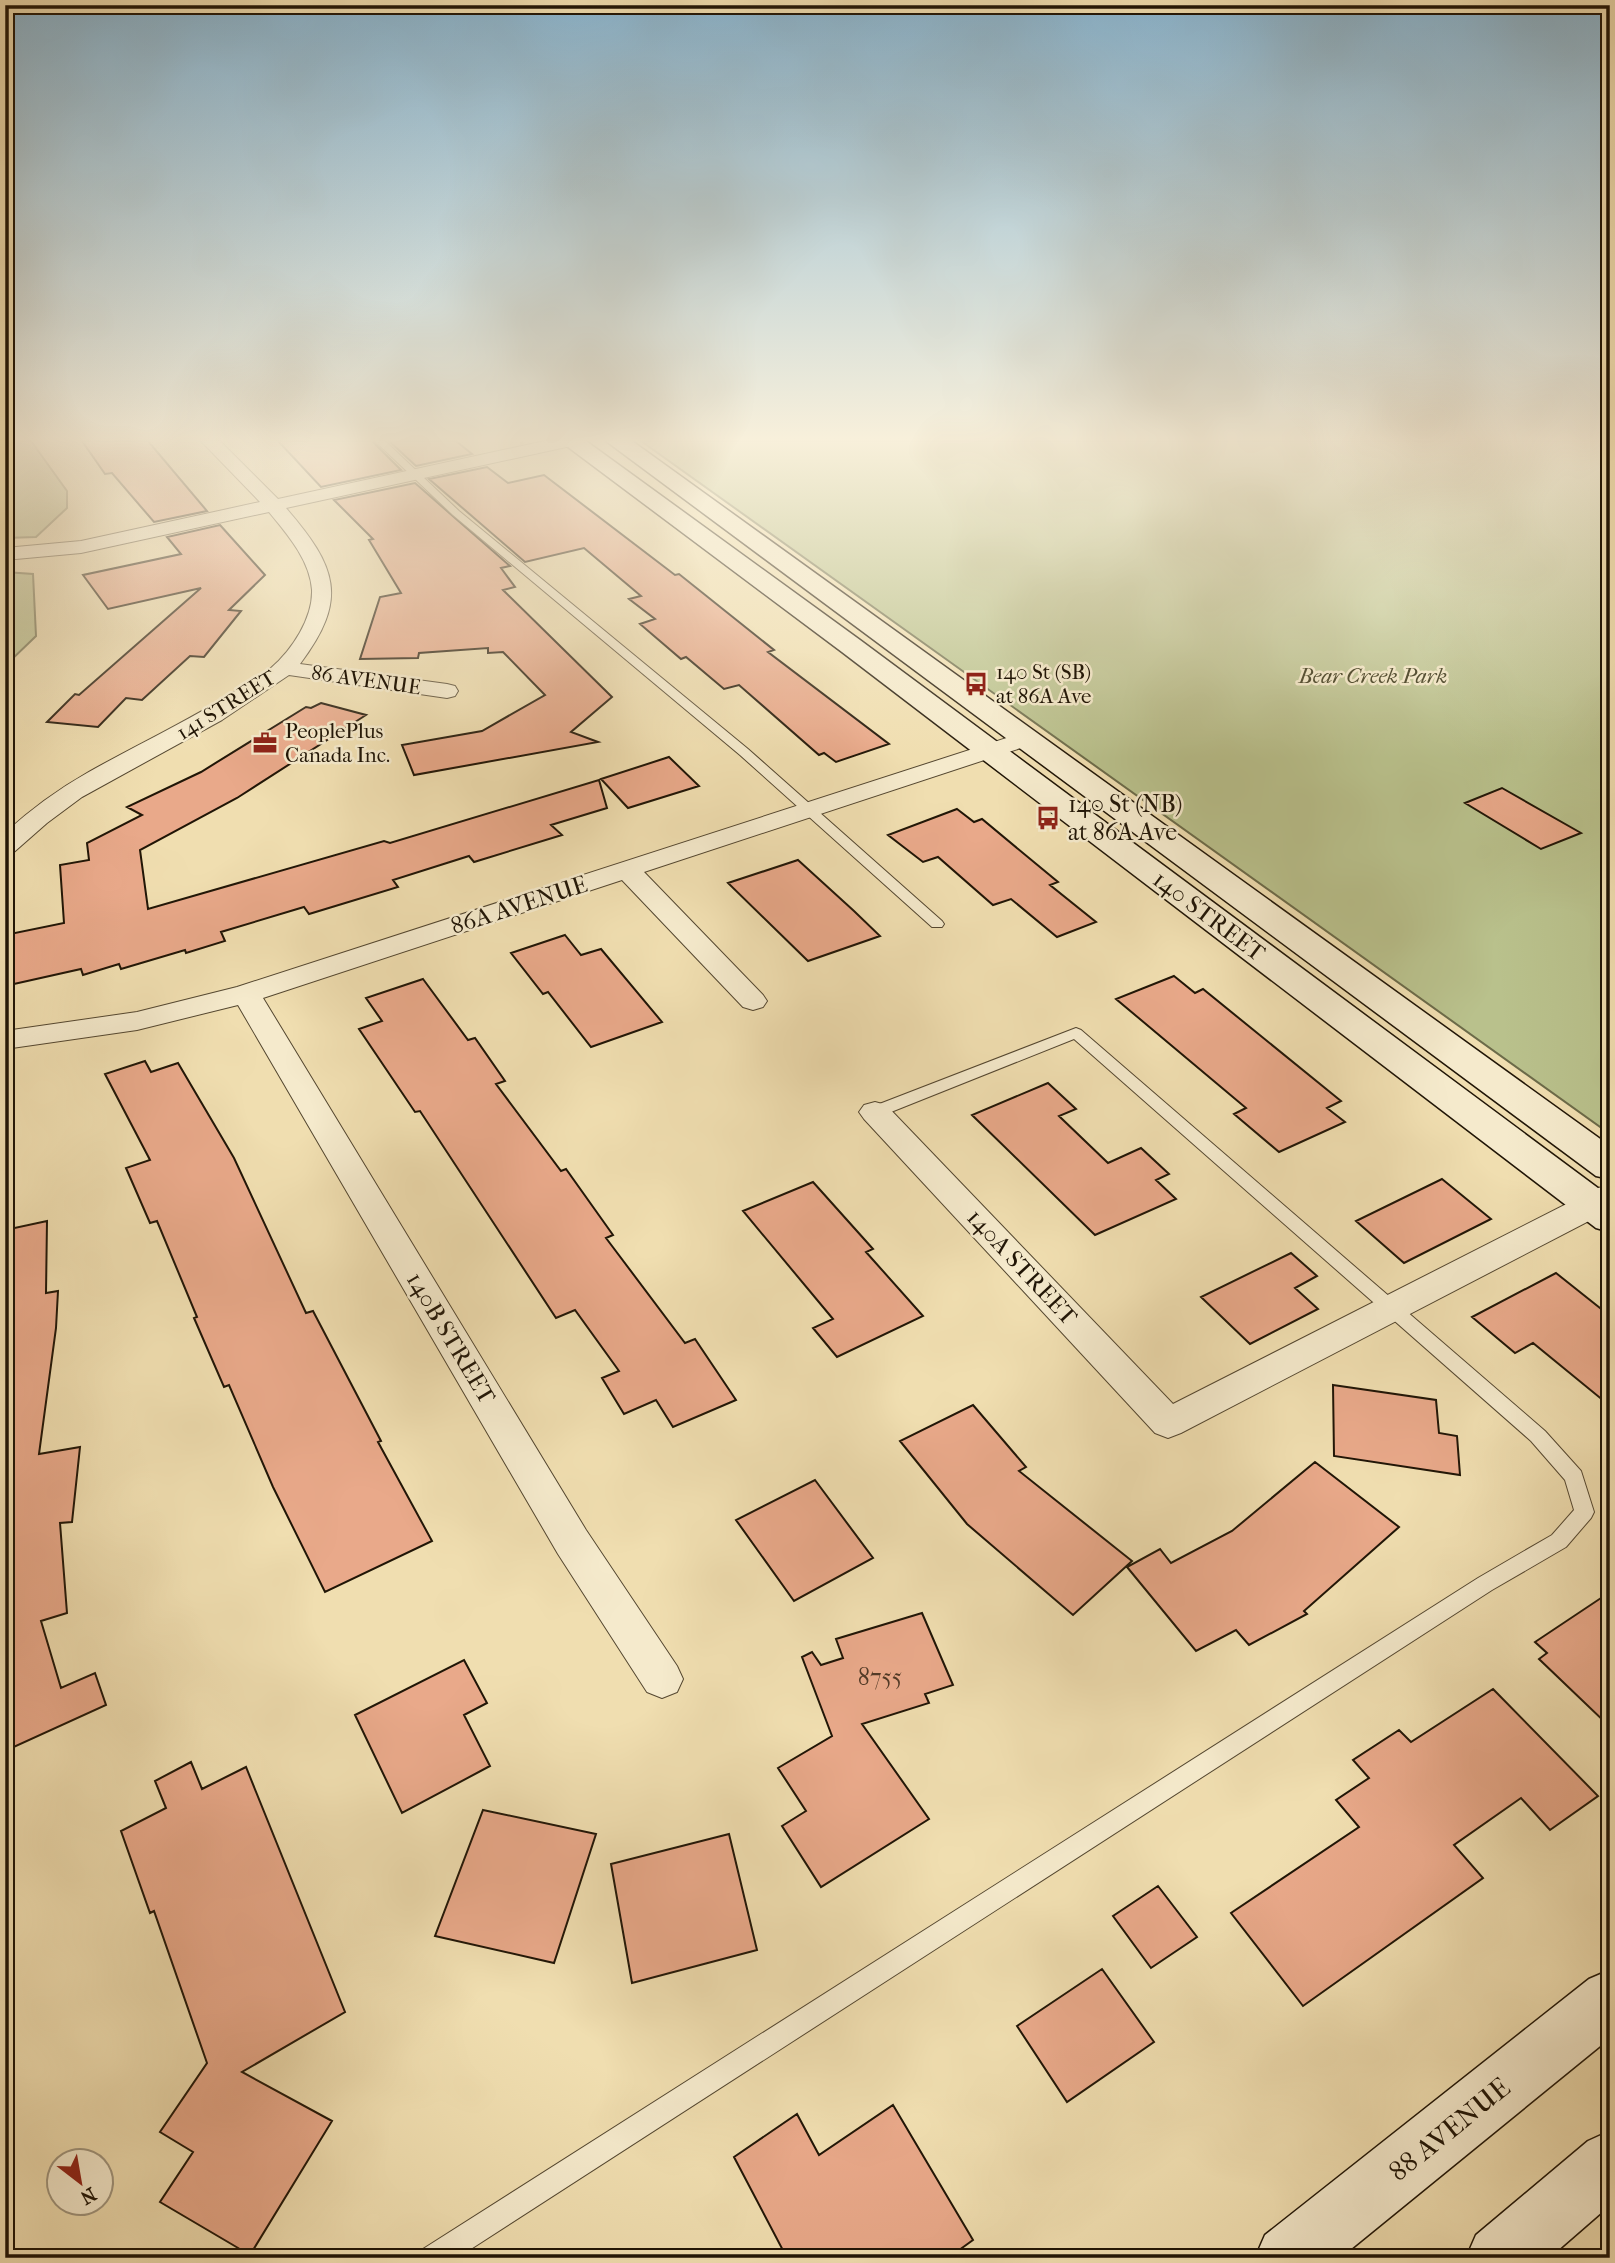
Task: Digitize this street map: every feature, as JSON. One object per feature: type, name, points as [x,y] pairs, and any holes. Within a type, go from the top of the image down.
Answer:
[{"type":"main road","name":"140 STREET","points":[[714,547],[1604,1207]]},
{"type":"main road","name":"140 STREET","points":[[762,547],[1610,1167]]},
{"type":"main road","name":"88 AVENUE","points":[[1288,2258],[1610,2000]]},
{"type":"main road","points":[[1499,2258],[1610,2163]]},
{"type":"street","points":[[5,554],[83,547]]},
{"type":"street","name":"141 STREET","points":[[5,847],[34,818],[97,777],[209,719],[284,668],[314,625],[320,606],[321,583],[310,555],[303,547]]},
{"type":"street","name":"86 AVENUE","points":[[284,668],[447,691]]},
{"type":"street","name":"86A AVENUE","points":[[5,1041],[137,1021],[246,995],[1025,739]]},
{"type":"street","points":[[627,870],[753,1001]]},
{"type":"street","name":"140B STREET","points":[[246,995],[572,1542],[662,1679]]},
{"type":"street","name":"140A STREET","points":[[875,1112],[1168,1423],[1390,1309]]},
{"type":"street","points":[[1390,1309],[1604,1207]]},
{"type":"lane","points":[[498,547],[809,810],[937,924]]},
{"type":"lane","points":[[432,2258],[1485,1584],[1559,1541],[1584,1512],[1574,1477],[1538,1436],[1076,1033],[875,1112]]},
{"type":"green space","name":"Bear Creek Park","points":[[789,547],[1610,547],[1610,1134]]},
{"type":"green space","points":[[5,572],[33,574],[36,636],[5,666]]},
{"type":"building","points":[[175,547],[239,547],[265,575],[229,610],[241,611],[204,657],[190,656],[142,700],[126,698],[98,727],[47,722],[75,694],[79,695],[201,588],[108,609],[83,575],[181,554]]},
{"type":"building","points":[[373,547],[488,547],[510,566],[501,568],[515,587],[503,590],[612,697],[571,732],[598,742],[414,775],[402,745],[482,731],[545,695],[503,652],[488,653],[488,648],[419,653],[418,658],[360,659],[380,597],[401,593]]},
{"type":"building","points":[[507,547],[638,547],[675,575],[679,574],[774,650],[768,652],[889,744],[836,762],[824,753],[819,755],[739,685],[724,689],[686,657],[681,659],[640,624],[655,619],[629,599],[641,596],[584,548],[525,562]]},
{"type":"building","points":[[321,703],[366,715],[237,798],[140,850],[148,909],[384,841],[390,843],[599,780],[607,808],[551,825],[562,835],[474,862],[469,856],[393,880],[398,887],[309,914],[304,907],[221,932],[225,941],[186,953],[185,950],[121,969],[119,964],[83,975],[81,969],[5,986],[5,935],[64,923],[60,865],[89,860],[87,843],[142,815],[127,807],[201,772],[306,707],[311,708]]},
{"type":"building","points":[[669,757],[699,786],[628,808],[601,779]]},
{"type":"building","points":[[1502,788],[1581,833],[1541,849],[1465,803]]},
{"type":"building","points":[[957,809],[974,822],[982,819],[1058,882],[1050,885],[1096,922],[1057,937],[1011,899],[993,905],[938,857],[923,862],[888,835]]},
{"type":"building","points":[[798,860],[880,936],[808,961],[728,883]]},
{"type":"building","points":[[565,935],[581,955],[601,949],[662,1022],[591,1047],[548,992],[543,994],[511,953]]},
{"type":"building","points":[[1174,976],[1195,993],[1203,989],[1341,1101],[1327,1108],[1345,1122],[1279,1152],[1234,1114],[1246,1108],[1116,999]]},
{"type":"building","points":[[423,979],[468,1040],[475,1038],[505,1081],[496,1084],[561,1171],[566,1169],[613,1235],[606,1238],[685,1343],[695,1339],[736,1400],[673,1427],[656,1400],[624,1414],[602,1378],[619,1371],[575,1310],[556,1318],[420,1111],[415,1112],[359,1029],[382,1021],[366,998]]},
{"type":"building","points":[[145,1061],[151,1072],[178,1063],[234,1158],[306,1313],[313,1311],[381,1441],[378,1442],[432,1541],[325,1592],[273,1487],[229,1385],[224,1387],[157,1221],[150,1223],[126,1168],[150,1160],[105,1074]]},
{"type":"building","points":[[1048,1083],[1076,1109],[1059,1116],[1108,1163],[1141,1148],[1169,1174],[1156,1180],[1176,1199],[1095,1235],[972,1115]]},
{"type":"building","points":[[1442,1179],[1491,1219],[1404,1263],[1356,1221]]},
{"type":"building","points":[[813,1182],[873,1249],[866,1252],[923,1316],[837,1357],[813,1328],[833,1319],[743,1211]]},
{"type":"building","points":[[47,1221],[46,1293],[58,1291],[56,1328],[39,1454],[80,1447],[72,1522],[60,1523],[67,1613],[41,1621],[61,1688],[95,1673],[106,1705],[5,1751],[5,1230]]},
{"type":"building","points":[[1291,1253],[1317,1276],[1295,1288],[1318,1309],[1250,1344],[1201,1297]]},
{"type":"building","points":[[1556,1273],[1610,1316],[1610,1406],[1533,1343],[1515,1353],[1472,1317]]},
{"type":"building","points":[[1333,1385],[1436,1400],[1439,1433],[1457,1436],[1460,1475],[1334,1456]]},
{"type":"building","points":[[973,1405],[1026,1467],[1019,1471],[1132,1561],[1073,1615],[967,1524],[900,1441]]},
{"type":"building","points":[[1315,1462],[1399,1527],[1304,1611],[1307,1614],[1249,1645],[1236,1630],[1196,1651],[1127,1567],[1160,1549],[1171,1563],[1232,1531]]},
{"type":"building","points":[[815,1480],[873,1558],[794,1601],[736,1520]]},
{"type":"building","points":[[1610,1592],[1610,1727],[1539,1659],[1547,1653],[1535,1642]]},
{"type":"building","points":[[922,1613],[953,1685],[925,1694],[929,1703],[862,1724],[929,1819],[821,1887],[782,1826],[806,1811],[778,1768],[832,1736],[802,1657],[812,1652],[821,1665],[843,1658],[836,1639]]},
{"type":"building","points":[[464,1660],[487,1703],[464,1715],[490,1766],[402,1813],[355,1715]]},
{"type":"building","points":[[1493,1689],[1598,1796],[1550,1830],[1521,1798],[1454,1845],[1483,1878],[1303,2006],[1231,1913],[1359,1827],[1336,1800],[1369,1778],[1353,1760],[1399,1730],[1411,1742]]},
{"type":"building","points":[[191,1762],[202,1789],[246,1767],[345,2012],[242,2072],[332,2121],[250,2255],[160,2202],[193,2152],[160,2132],[207,2063],[154,1911],[150,1913],[121,1831],[166,1808],[155,1781]]},
{"type":"building","points":[[483,1810],[596,1834],[554,1963],[435,1936]]},
{"type":"building","points":[[729,1834],[757,1950],[632,1983],[611,1864]]},
{"type":"building","points":[[1158,1886],[1197,1937],[1151,1968],[1113,1916]]},
{"type":"building","points":[[1102,1969],[1154,2042],[1067,2102],[1017,2026]]},
{"type":"building","points":[[893,2105],[973,2240],[948,2258],[787,2258],[734,2157],[797,2114],[819,2155]]},
{"type":"place","name":"140 St (SB) at 86A Ave","points":[[976,684]]},
{"type":"place","name":"PeoplePlus Canada Inc.","points":[[265,743]]},
{"type":"place","name":"140 St (NB) at 86A Ave","points":[[1048,818]]}]
